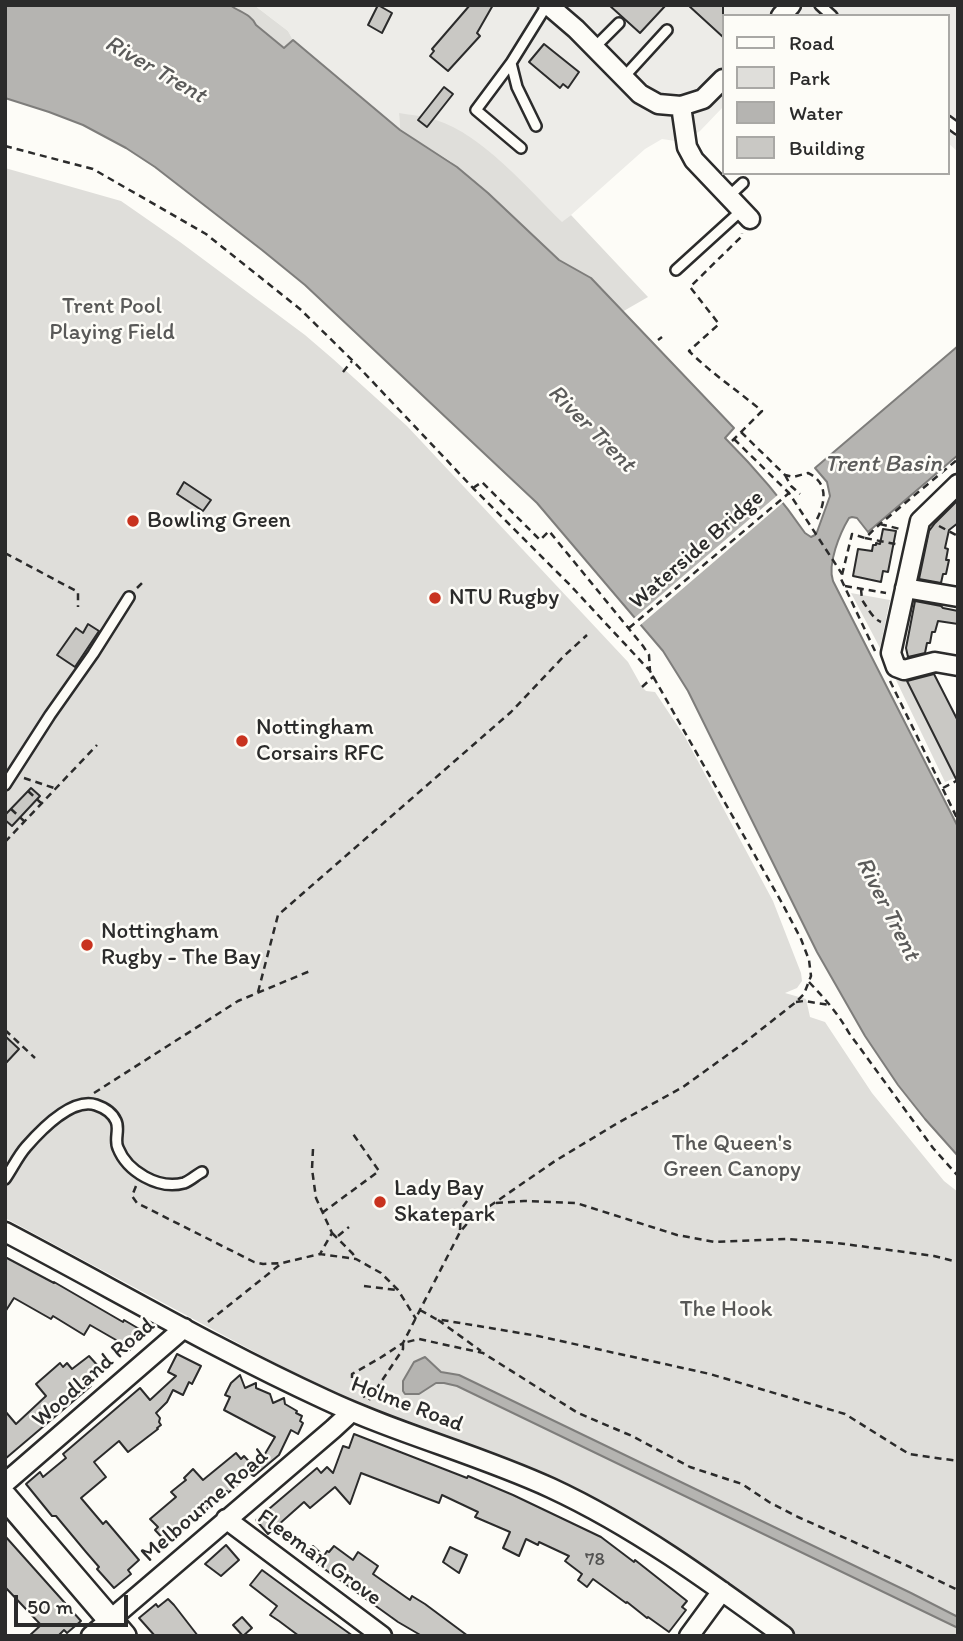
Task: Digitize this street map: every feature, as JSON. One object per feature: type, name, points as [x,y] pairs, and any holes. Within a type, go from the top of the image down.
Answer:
[{"type":"street","points":[[547,5],[595,47],[640,94],[658,104],[681,106],[703,100],[722,80]]},
{"type":"street","points":[[681,106],[687,147],[694,160],[748,217]]},
{"type":"street","points":[[957,667],[935,662],[904,670],[896,667],[891,649],[920,521],[958,484]]},
{"type":"street","points":[[904,592],[958,597]]},
{"type":"street","name":"Holme Road","points":[[5,1232],[282,1379],[491,1462],[591,1509],[662,1550],[784,1636]]},
{"type":"street","name":"Woodland Road","points":[[5,1483],[188,1331]]},
{"type":"street","name":"Melbourne Road","points":[[91,1636],[117,1628],[226,1520],[346,1417],[360,1409]]},
{"type":"street","points":[[5,1497],[117,1628]]},
{"type":"street","name":"Fleeman Grove","points":[[226,1520],[382,1636]]},
{"type":"street","points":[[689,1636],[722,1591]]},
{"type":"lane","points":[[521,148],[476,110],[511,63],[547,5]]},
{"type":"lane","points":[[595,47],[619,23]]},
{"type":"lane","points":[[624,77],[667,30]]},
{"type":"lane","points":[[511,63],[517,87],[536,126]]},
{"type":"lane","points":[[729,196],[743,183]]},
{"type":"lane","points":[[676,270],[748,217]]},
{"type":"lane","points":[[5,785],[129,597]]},
{"type":"lane","points":[[5,1179],[25,1148],[55,1118],[73,1107],[90,1103],[107,1109],[117,1123],[116,1145],[128,1164],[142,1175],[168,1184],[185,1182],[202,1172]]},
{"type":"path","points":[[5,146],[93,169],[206,234],[300,309],[353,361],[570,584],[654,676],[782,903],[809,960],[811,976],[803,994],[744,1043],[682,1087],[575,1149],[471,1219],[460,1232],[402,1343],[403,1349],[360,1409]]},
{"type":"path","points":[[748,217],[740,224],[742,236],[690,286],[719,324],[690,351],[708,370],[738,390],[762,411],[733,440],[776,479],[803,513],[842,574]]},
{"type":"path","points":[[343,372],[353,361]]},
{"type":"path","points":[[741,432],[785,475],[791,486],[800,494]]},
{"type":"path","points":[[865,538],[958,459]]},
{"type":"path","points":[[785,475],[793,477],[808,473],[822,484],[822,504],[815,523]]},
{"type":"path","points":[[474,488],[482,482],[540,540],[550,531],[649,655],[650,671]]},
{"type":"path","name":"Waterside Bridge","points":[[629,628],[787,494]]},
{"type":"path","points":[[923,516],[958,536]]},
{"type":"path","points":[[876,652],[841,579],[852,534],[914,548]]},
{"type":"path","points":[[5,553],[78,592],[78,607]]},
{"type":"path","points":[[844,586],[904,592]]},
{"type":"path","points":[[861,589],[862,600],[872,617],[885,623]]},
{"type":"path","points":[[258,992],[278,915],[511,712],[587,635]]},
{"type":"path","points":[[642,687],[654,676]]},
{"type":"path","points":[[890,680],[958,820]]},
{"type":"path","points":[[5,842],[97,745]]},
{"type":"path","points":[[13,773],[57,789]]},
{"type":"path","points":[[943,788],[958,780]]},
{"type":"path","points":[[28,791],[41,804]]},
{"type":"path","points":[[11,809],[25,821]]},
{"type":"path","points":[[90,1103],[93,1094],[104,1086],[238,1001],[310,971]]},
{"type":"path","points":[[809,982],[830,1004],[933,1148],[958,1175]]},
{"type":"path","points":[[796,1002],[830,1004]]},
{"type":"path","points":[[5,1030],[35,1058]]},
{"type":"path","points":[[323,1213],[379,1171],[353,1134]]},
{"type":"path","points":[[313,1149],[313,1184],[316,1198],[332,1233],[356,1259]]},
{"type":"path","points":[[142,1175],[132,1196],[137,1203],[254,1262],[282,1264],[320,1254],[356,1259],[381,1273],[397,1290],[416,1319]]},
{"type":"path","points":[[460,1232],[461,1209],[474,1192]]},
{"type":"path","points":[[494,1203],[576,1203],[677,1236],[715,1242],[787,1239],[825,1242],[934,1256],[958,1262]]},
{"type":"path","points":[[337,1237],[349,1227]]},
{"type":"path","points":[[320,1254],[332,1233]]},
{"type":"path","points":[[188,1331],[282,1264]]},
{"type":"path","points":[[365,1286],[397,1290]]},
{"type":"path","points":[[420,1310],[578,1413],[632,1436],[690,1467],[742,1484],[798,1517],[958,1590]]},
{"type":"path","points":[[436,1318],[538,1336],[710,1374],[845,1414],[909,1454],[958,1461]]},
{"type":"path","points":[[360,1409],[352,1374],[402,1343],[419,1339],[483,1353]]},
{"type":"shaded area","points":[[254,5],[958,5],[958,152],[949,144],[949,14],[722,14],[722,108],[700,131],[682,142],[662,139],[645,149],[562,223],[399,113],[400,130],[293,40],[288,31]]},
{"type":"green space","points":[[230,5],[254,5],[288,31],[293,40],[285,48],[248,16]]},
{"type":"green space","points":[[399,113],[436,120],[471,137],[504,164],[562,222],[571,215],[648,297],[622,312],[591,278],[559,260],[450,161],[400,130]]},
{"type":"green space","points":[[5,168],[121,201],[305,335],[407,426],[628,662],[642,687],[646,691],[655,692],[685,737],[773,901],[801,973],[802,981],[797,988],[785,993],[806,999],[810,1017],[825,1022],[872,1093],[944,1181],[958,1192],[958,1636],[796,1636],[657,1536],[588,1498],[491,1452],[384,1416],[305,1379],[5,1218]]},
{"type":"green space","points":[[851,593],[890,600],[880,648]]},
{"type":"green space","points":[[905,677],[955,778],[945,782],[896,680]]},
{"type":"water","points":[[5,5],[230,5],[248,16],[284,48],[293,40],[400,130],[457,167],[559,260],[591,278],[734,428],[725,438],[811,537],[817,532],[830,496],[827,482],[815,468],[958,346],[958,455],[868,532],[857,518],[849,518],[835,549],[832,574],[833,581],[958,827],[958,1156],[898,1085],[865,1036],[817,952],[688,691],[663,651],[537,503],[305,285],[155,167],[126,148],[83,125],[5,98]]},
{"type":"water","points":[[425,1357],[441,1372],[459,1375],[911,1593],[958,1617],[958,1628],[457,1386],[436,1383],[419,1394],[405,1394],[403,1381],[414,1362]]},
{"type":"pier","points":[[780,493],[786,500],[638,627],[632,620]]},
{"type":"building","points":[[378,5],[392,13],[382,33],[368,25]]},
{"type":"building","points":[[470,5],[493,5],[477,33],[480,36],[448,71],[430,56],[434,51],[432,49]]},
{"type":"building","points":[[609,5],[666,5],[640,33]]},
{"type":"building","points":[[688,5],[723,5],[722,36]]},
{"type":"building","points":[[544,44],[579,72],[568,88],[563,84],[560,88],[529,62]]},
{"type":"building","points":[[444,87],[453,94],[427,127],[418,120]]},
{"type":"building","points":[[184,482],[211,500],[203,511],[177,494]]},
{"type":"building","points":[[958,500],[958,523],[949,530],[945,548],[948,549],[946,560],[949,560],[946,574],[943,574],[941,583],[919,579],[929,531]]},
{"type":"building","points":[[883,529],[896,531],[888,572],[883,571],[881,582],[853,576],[858,549],[872,551],[873,545],[880,544]]},
{"type":"building","points":[[915,601],[958,611],[958,624],[938,621],[925,653],[908,657],[906,648]]},
{"type":"building","points":[[88,624],[99,631],[75,667],[57,655],[76,628],[83,633]]},
{"type":"building","points":[[934,674],[958,721],[958,783],[907,681]]},
{"type":"building","points":[[31,788],[40,796],[12,826],[5,820],[5,815]]},
{"type":"building","points":[[5,1036],[19,1049],[5,1064]]},
{"type":"building","points":[[5,1257],[141,1330],[130,1350],[90,1325],[84,1335],[53,1316],[51,1319],[14,1298],[5,1312]]},
{"type":"building","points":[[177,1354],[201,1366],[192,1384],[189,1382],[183,1395],[173,1390],[167,1402],[156,1413],[161,1425],[158,1429],[128,1452],[119,1441],[94,1462],[106,1477],[81,1498],[103,1524],[106,1521],[139,1560],[128,1570],[131,1574],[114,1588],[56,1516],[52,1516],[26,1484],[40,1472],[43,1477],[66,1458],[63,1454],[140,1388],[150,1400],[176,1376],[168,1372]]},
{"type":"building","points":[[89,1356],[99,1367],[85,1379],[91,1386],[5,1459],[5,1411],[16,1424],[46,1396],[36,1384],[60,1363],[63,1367],[67,1363],[72,1369]]},
{"type":"building","points":[[240,1375],[245,1388],[256,1383],[256,1388],[270,1394],[273,1403],[284,1398],[285,1404],[302,1416],[300,1421],[303,1423],[298,1434],[291,1430],[279,1455],[254,1476],[254,1471],[228,1493],[227,1491],[168,1544],[155,1530],[158,1527],[150,1519],[176,1497],[171,1492],[186,1480],[184,1478],[193,1469],[203,1480],[236,1453],[241,1459],[244,1456],[256,1469],[275,1437],[224,1410],[230,1397],[225,1395],[231,1383]]},
{"type":"building","points":[[354,1434],[467,1478],[468,1476],[601,1537],[687,1601],[682,1607],[686,1610],[669,1632],[593,1579],[587,1587],[578,1580],[582,1574],[565,1561],[569,1556],[526,1539],[519,1556],[503,1548],[510,1532],[475,1517],[478,1512],[442,1495],[439,1503],[361,1473],[350,1504],[335,1487],[310,1508],[304,1502],[268,1534],[256,1520],[317,1468],[321,1473],[327,1467],[333,1473],[343,1446],[349,1448]]},
{"type":"building","points":[[5,1536],[81,1621],[67,1633],[64,1630],[58,1636],[29,1636],[41,1625],[5,1587]]},
{"type":"building","points":[[226,1545],[239,1560],[221,1576],[205,1564]]},
{"type":"building","points":[[313,1546],[324,1556],[334,1546],[353,1560],[358,1552],[378,1566],[373,1574],[410,1600],[412,1596],[425,1604],[468,1636],[422,1636],[398,1622],[305,1555]]},
{"type":"building","points":[[450,1547],[467,1555],[459,1573],[443,1562]]},
{"type":"building","points":[[262,1570],[353,1636],[299,1636],[270,1615],[277,1606],[250,1585]]},
{"type":"building","points":[[168,1599],[198,1636],[155,1636],[139,1618],[156,1604],[158,1607]]},
{"type":"building","points":[[242,1617],[252,1628],[243,1636],[233,1625]]},
{"type":"place","name":"Bowling Green","points":[[133,521]]},
{"type":"place","name":"NTU Rugby","points":[[435,598]]},
{"type":"place","name":"Nottingham Corsairs RFC","points":[[242,741]]},
{"type":"place","name":"Nottingham Rugby - The Bay","points":[[87,945]]},
{"type":"place","name":"Lady Bay Skatepark","points":[[380,1202]]},
{"type":"water label","name":"River Trent","points":[[155,70]]},
{"type":"water label","name":"River Trent","points":[[591,429]]},
{"type":"water label","name":"Trent Basin","points":[[883,465]]},
{"type":"water label","name":"River Trent","points":[[887,909]]},
{"type":"park label","name":"Trent Pool Playing Field","points":[[112,320]]},
{"type":"park label","name":"The Queen's Green Canopy","points":[[732,1157]]},
{"type":"park label","name":"The Hook","points":[[726,1310]]}]
